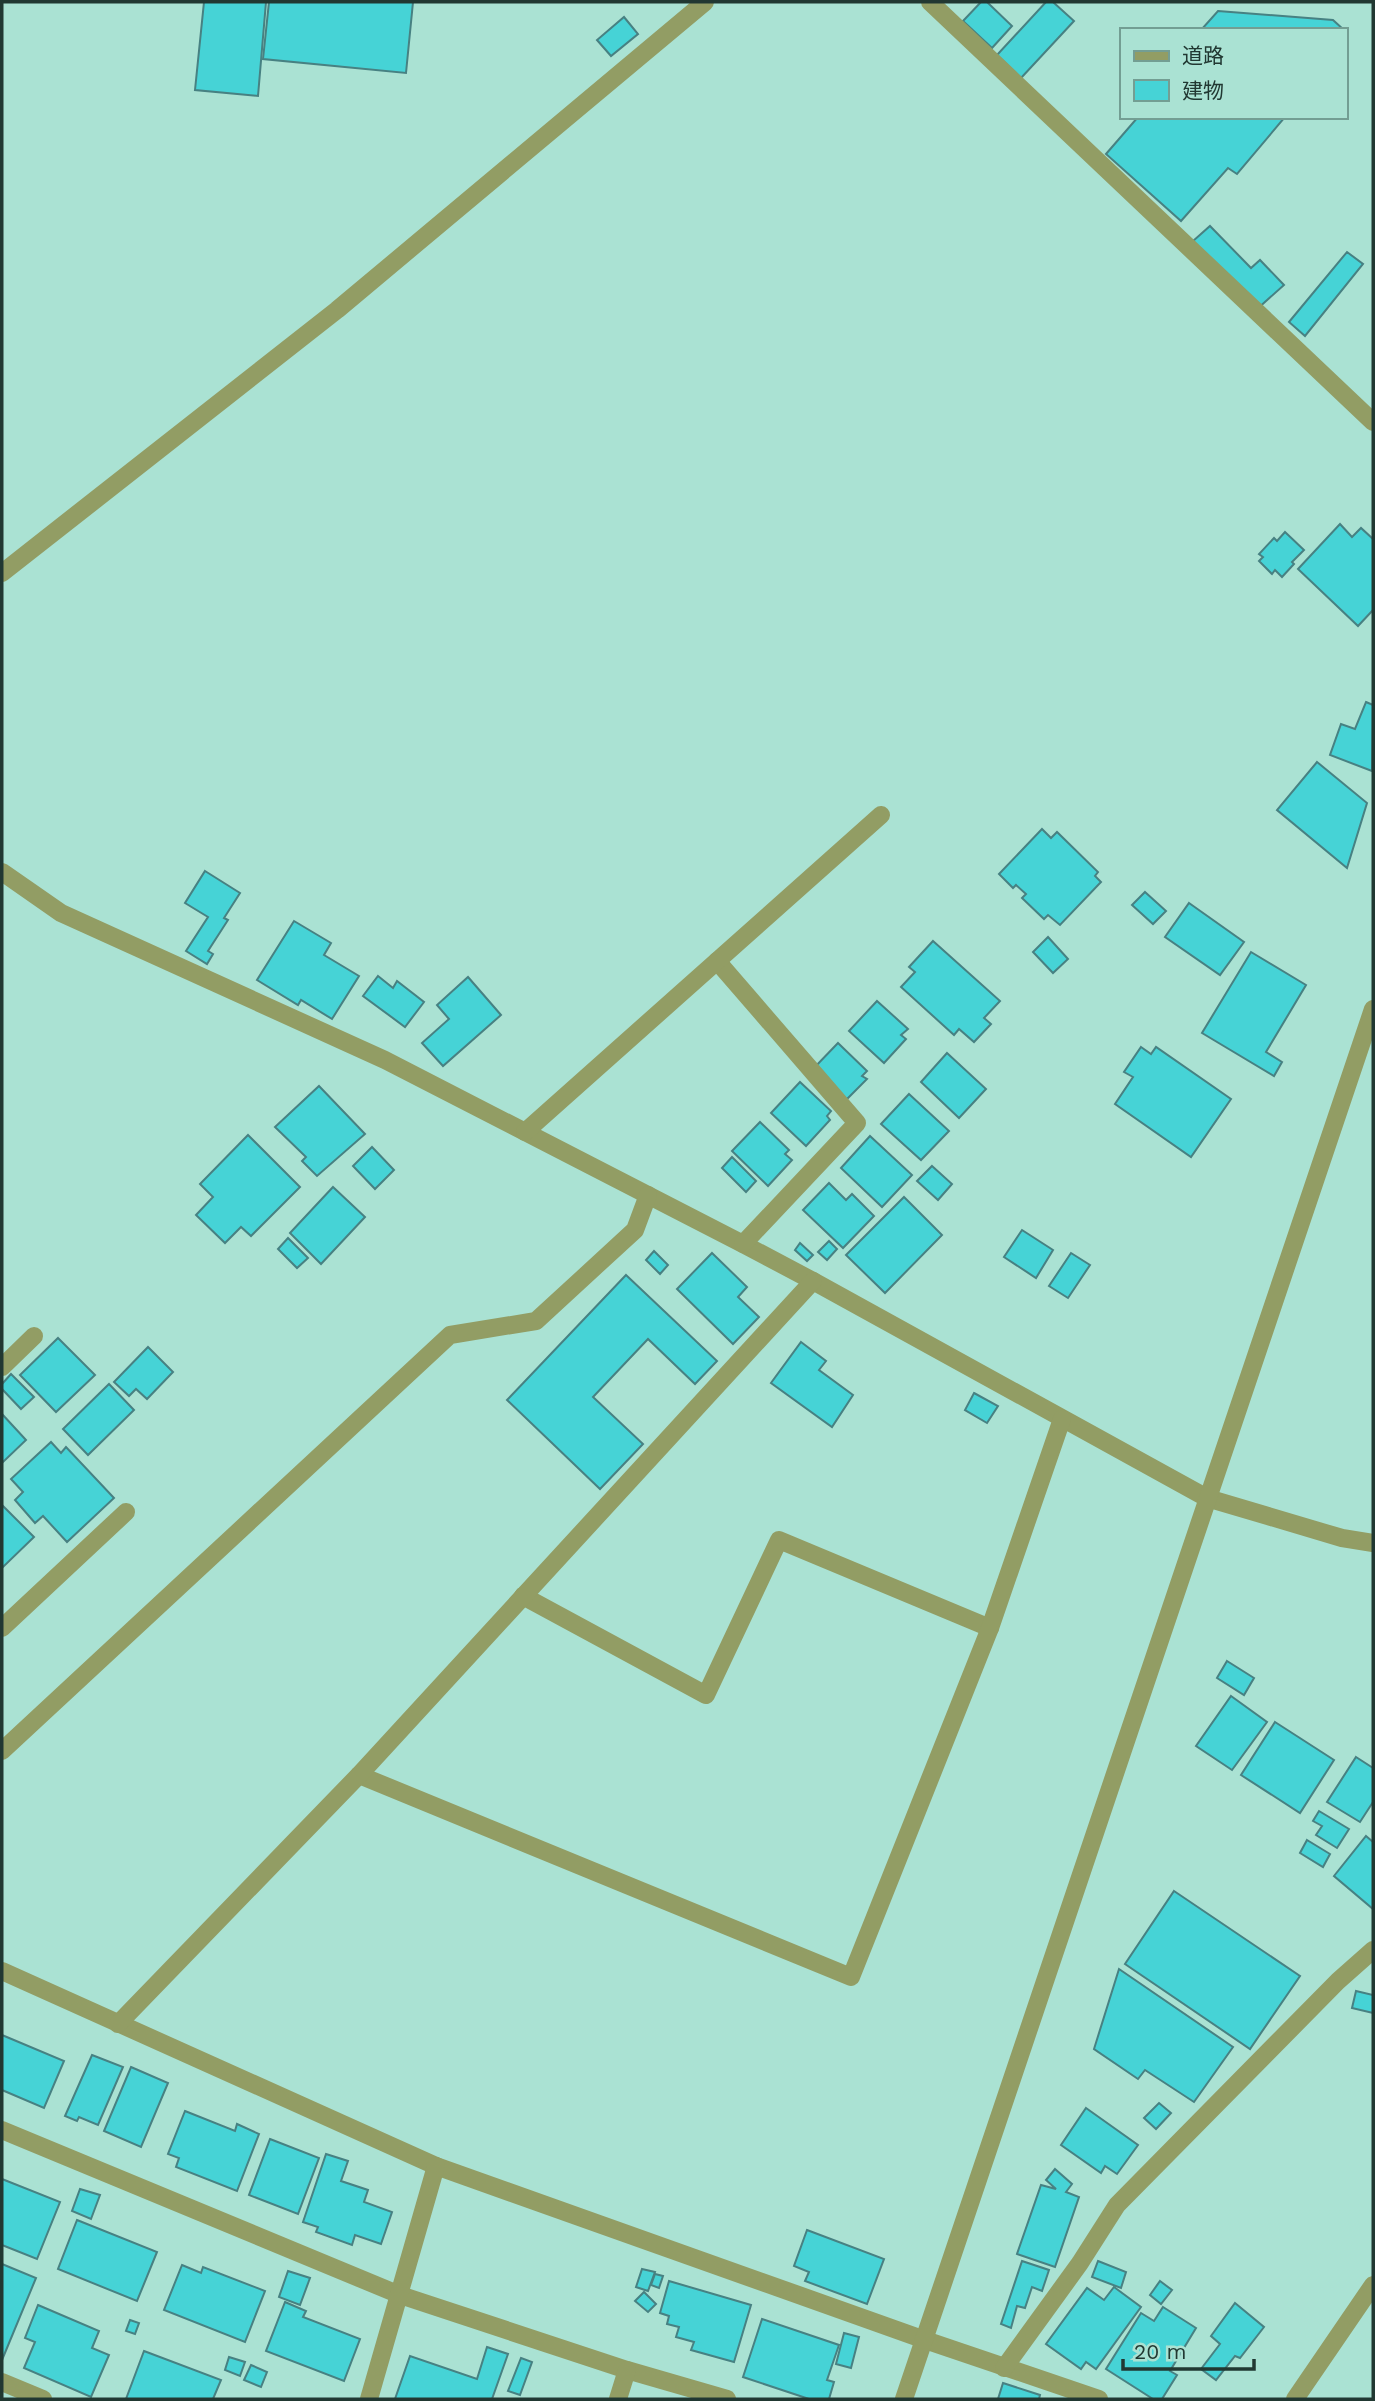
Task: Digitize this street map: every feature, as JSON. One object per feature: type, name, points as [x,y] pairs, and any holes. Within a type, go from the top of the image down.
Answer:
[{"type":"street","points":[[2,573],[337,310],[705,2]]},
{"type":"street","points":[[930,2],[1373,422]]},
{"type":"street","points":[[525,1132],[881,815]]},
{"type":"street","points":[[2,872],[61,913],[385,1060],[743,1244],[1207,1499],[1342,1538],[1373,1543]]},
{"type":"street","points":[[717,961],[857,1123],[743,1244]]},
{"type":"street","points":[[904,2399],[1373,1009]]},
{"type":"street","points":[[2,1751],[450,1335],[536,1321],[635,1230],[648,1195]]},
{"type":"street","points":[[118,2024],[359,1775],[813,1281]]},
{"type":"street","points":[[2,1367],[34,1336]]},
{"type":"street","points":[[359,1775],[851,1977],[990,1628],[1062,1419]]},
{"type":"street","points":[[2,1628],[126,1512]]},
{"type":"street","points":[[523,1596],[706,1695],[779,1540],[990,1628]]},
{"type":"street","points":[[1004,2368],[1080,2263],[1117,2204],[1338,1981],[1373,1950]]},
{"type":"street","points":[[2,1971],[436,2166],[1004,2368],[1099,2399]]},
{"type":"street","points":[[2,2130],[400,2295],[627,2370],[727,2399]]},
{"type":"street","points":[[369,2399],[436,2166]]},
{"type":"street","points":[[1295,2399],[1373,2285]]},
{"type":"street","points":[[618,2399],[627,2370]]},
{"type":"street","points":[[2,2382],[43,2399]]},
{"type":"building","points":[[204,2],[266,2],[258,96],[195,90]]},
{"type":"building","points":[[269,2],[413,2],[406,73],[263,59]]},
{"type":"building","points":[[981,2],[987,2],[1012,26],[992,48],[963,21]]},
{"type":"building","points":[[1046,2],[1053,2],[1074,21],[1021,78],[997,55]]},
{"type":"building","points":[[1218,11],[1333,20],[1342,28],[1203,28]]},
{"type":"building","points":[[624,17],[638,34],[611,56],[597,40]]},
{"type":"building","points":[[1136,119],[1283,119],[1237,174],[1228,168],[1181,221],[1106,154]]},
{"type":"building","points":[[1210,226],[1251,268],[1260,260],[1284,285],[1256,310],[1193,241]]},
{"type":"building","points":[[1347,252],[1363,264],[1305,336],[1289,322]]},
{"type":"building","points":[[1340,524],[1352,537],[1361,528],[1373,539],[1373,610],[1358,626],[1298,569]]},
{"type":"building","points":[[1285,532],[1304,550],[1282,577],[1275,570],[1272,574],[1259,561],[1263,557],[1259,554],[1274,538],[1277,541]]},
{"type":"building","points":[[1366,702],[1373,705],[1372,771],[1330,755],[1341,724],[1355,729]]},
{"type":"building","points":[[1317,762],[1367,803],[1347,868],[1277,810]]},
{"type":"building","points":[[1042,829],[1051,838],[1057,832],[1098,872],[1095,876],[1101,882],[1060,925],[1048,915],[1044,919],[1022,898],[1026,894],[1016,885],[1013,888],[999,874]]},
{"type":"building","points":[[205,871],[240,893],[224,918],[228,920],[208,951],[213,954],[207,964],[186,951],[208,917],[185,903]]},
{"type":"building","points":[[1145,892],[1166,911],[1153,924],[1132,905]]},
{"type":"building","points":[[1189,903],[1244,942],[1220,975],[1165,937]]},
{"type":"building","points":[[294,921],[331,943],[324,955],[359,976],[332,1019],[301,1000],[298,1005],[257,980]]},
{"type":"building","points":[[1048,937],[1068,959],[1053,973],[1033,952]]},
{"type":"building","points":[[933,941],[1000,1001],[984,1018],[991,1024],[974,1042],[959,1029],[954,1035],[901,987],[915,972],[909,967]]},
{"type":"building","points":[[1251,952],[1306,985],[1266,1052],[1282,1062],[1274,1076],[1202,1033]]},
{"type":"building","points":[[378,976],[393,988],[397,981],[424,1002],[405,1027],[363,996]]},
{"type":"building","points":[[468,977],[501,1015],[443,1066],[422,1043],[449,1019],[437,1005]]},
{"type":"building","points":[[877,1001],[908,1029],[901,1035],[906,1039],[884,1063],[849,1031]]},
{"type":"building","points":[[838,1043],[867,1071],[862,1076],[867,1079],[845,1101],[812,1070]]},
{"type":"building","points":[[1141,1047],[1151,1054],[1156,1047],[1231,1099],[1191,1157],[1115,1104],[1133,1077],[1124,1072]]},
{"type":"building","points":[[947,1053],[986,1089],[959,1118],[921,1082]]},
{"type":"building","points":[[800,1082],[831,1111],[827,1116],[830,1120],[806,1146],[771,1113]]},
{"type":"building","points":[[319,1086],[365,1134],[317,1176],[302,1161],[306,1157],[275,1127]]},
{"type":"building","points":[[909,1094],[949,1131],[921,1160],[881,1124]]},
{"type":"building","points":[[760,1122],[789,1150],[785,1154],[792,1160],[768,1186],[732,1151]]},
{"type":"building","points":[[248,1135],[300,1187],[251,1236],[241,1227],[225,1243],[196,1215],[213,1197],[200,1184]]},
{"type":"building","points":[[870,1136],[912,1175],[882,1207],[841,1168]]},
{"type":"building","points":[[372,1147],[394,1170],[375,1189],[353,1166]]},
{"type":"building","points":[[732,1157],[756,1181],[746,1192],[722,1168]]},
{"type":"building","points":[[932,1166],[952,1184],[938,1200],[917,1181]]},
{"type":"building","points":[[829,1183],[846,1200],[852,1194],[874,1216],[843,1248],[803,1210]]},
{"type":"building","points":[[333,1187],[365,1217],[321,1264],[290,1233]]},
{"type":"building","points":[[904,1197],[942,1235],[885,1293],[846,1255]]},
{"type":"building","points":[[1022,1230],[1053,1250],[1036,1278],[1004,1257]]},
{"type":"building","points":[[288,1238],[308,1258],[297,1268],[278,1249]]},
{"type":"building","points":[[829,1241],[837,1249],[827,1260],[818,1252]]},
{"type":"building","points":[[800,1243],[813,1255],[807,1261],[795,1250]]},
{"type":"building","points":[[654,1251],[668,1265],[660,1274],[646,1260]]},
{"type":"building","points":[[712,1253],[747,1287],[738,1297],[759,1317],[733,1344],[677,1289]]},
{"type":"building","points":[[1071,1253],[1090,1265],[1068,1298],[1049,1286]]},
{"type":"building","points":[[626,1275],[717,1361],[695,1384],[648,1339],[593,1397],[643,1444],[600,1489],[507,1400]]},
{"type":"building","points":[[58,1338],[95,1375],[56,1412],[20,1375]]},
{"type":"building","points":[[801,1342],[826,1361],[819,1370],[853,1395],[832,1427],[771,1383]]},
{"type":"building","points":[[148,1347],[173,1372],[147,1399],[136,1389],[129,1396],[114,1382]]},
{"type":"building","points":[[11,1374],[34,1397],[21,1409],[2,1389],[2,1384]]},
{"type":"building","points":[[109,1384],[134,1410],[88,1455],[63,1429]]},
{"type":"building","points":[[974,1393],[998,1406],[987,1423],[965,1410]]},
{"type":"building","points":[[2,1414],[26,1440],[2,1463]]},
{"type":"building","points":[[51,1442],[61,1453],[66,1447],[114,1498],[67,1542],[43,1516],[35,1523],[15,1500],[23,1492],[11,1479]]},
{"type":"building","points":[[2,1505],[34,1537],[2,1568]]},
{"type":"building","points":[[1227,1661],[1254,1678],[1244,1695],[1217,1678]]},
{"type":"building","points":[[1231,1696],[1267,1722],[1232,1770],[1196,1746]]},
{"type":"building","points":[[1275,1722],[1334,1760],[1300,1813],[1241,1775]]},
{"type":"building","points":[[1356,1757],[1373,1768],[1373,1802],[1360,1822],[1327,1802]]},
{"type":"building","points":[[1319,1811],[1349,1829],[1337,1848],[1316,1835],[1322,1826],[1313,1821]]},
{"type":"building","points":[[1366,1836],[1373,1842],[1373,1909],[1334,1876]]},
{"type":"building","points":[[1307,1840],[1330,1854],[1323,1867],[1300,1853]]},
{"type":"building","points":[[1174,1891],[1300,1976],[1250,2049],[1125,1964]]},
{"type":"building","points":[[1119,1969],[1233,2047],[1194,2102],[1145,2070],[1138,2079],[1094,2049]]},
{"type":"building","points":[[1356,1991],[1373,1995],[1373,2013],[1352,2008]]},
{"type":"building","points":[[2,2035],[64,2061],[44,2108],[2,2090]]},
{"type":"building","points":[[92,2055],[123,2067],[98,2125],[79,2117],[77,2121],[65,2116]]},
{"type":"building","points":[[131,2067],[168,2083],[141,2147],[104,2131]]},
{"type":"building","points":[[1159,2103],[1171,2113],[1156,2129],[1144,2118]]},
{"type":"building","points":[[1086,2108],[1138,2145],[1117,2174],[1105,2166],[1101,2173],[1061,2145]]},
{"type":"building","points":[[185,2111],[235,2131],[237,2124],[259,2134],[237,2191],[176,2167],[179,2158],[168,2154]]},
{"type":"building","points":[[270,2139],[319,2158],[298,2214],[249,2195]]},
{"type":"building","points":[[326,2154],[348,2161],[341,2181],[368,2190],[364,2202],[392,2212],[381,2244],[355,2235],[352,2245],[316,2232],[318,2227],[303,2222]]},
{"type":"building","points":[[1055,2169],[1072,2184],[1066,2192],[1079,2197],[1055,2267],[1017,2254],[1041,2185],[1056,2189],[1046,2180]]},
{"type":"building","points":[[2,2179],[60,2202],[37,2259],[2,2245]]},
{"type":"building","points":[[80,2189],[100,2195],[91,2219],[72,2211]]},
{"type":"building","points":[[77,2220],[157,2252],[137,2301],[58,2269]]},
{"type":"building","points":[[807,2230],[884,2259],[867,2304],[805,2281],[809,2272],[794,2266]]},
{"type":"building","points":[[1022,2261],[1049,2270],[1042,2291],[1032,2287],[1025,2308],[1017,2306],[1011,2328],[1001,2324]]},
{"type":"building","points":[[1098,2261],[1126,2272],[1121,2288],[1092,2277]]},
{"type":"building","points":[[2,2264],[36,2278],[2,2360]]},
{"type":"building","points":[[182,2265],[201,2273],[203,2267],[265,2291],[245,2342],[164,2310]]},
{"type":"building","points":[[642,2269],[655,2272],[648,2291],[636,2287]]},
{"type":"building","points":[[288,2271],[310,2278],[300,2305],[279,2297]]},
{"type":"building","points":[[655,2274],[663,2276],[659,2288],[651,2285]]},
{"type":"building","points":[[669,2281],[751,2305],[734,2362],[691,2350],[694,2342],[676,2337],[679,2327],[667,2324],[669,2316],[660,2313]]},
{"type":"building","points":[[1160,2281],[1172,2290],[1161,2304],[1150,2295]]},
{"type":"building","points":[[1114,2287],[1141,2307],[1096,2369],[1086,2362],[1081,2369],[1046,2344],[1087,2288],[1104,2300]]},
{"type":"building","points":[[644,2292],[656,2304],[648,2312],[635,2301]]},
{"type":"building","points":[[285,2302],[306,2311],[303,2317],[360,2339],[344,2381],[266,2351]]},
{"type":"building","points":[[1235,2303],[1264,2327],[1240,2358],[1235,2356],[1216,2380],[1201,2369],[1220,2344],[1211,2336]]},
{"type":"building","points":[[38,2305],[99,2331],[92,2348],[109,2355],[91,2397],[24,2368],[35,2342],[25,2338]]},
{"type":"building","points":[[1163,2307],[1196,2328],[1170,2371],[1177,2375],[1162,2399],[1153,2399],[1106,2369],[1141,2313],[1154,2321]]},
{"type":"building","points":[[762,2319],[839,2345],[827,2380],[834,2382],[829,2399],[809,2399],[743,2377]]},
{"type":"building","points":[[130,2320],[139,2323],[135,2334],[126,2331]]},
{"type":"building","points":[[844,2333],[859,2337],[851,2368],[836,2364]]},
{"type":"building","points":[[487,2347],[508,2354],[492,2399],[395,2399],[410,2356],[477,2379]]},
{"type":"building","points":[[144,2351],[221,2380],[213,2399],[126,2399]]},
{"type":"building","points":[[229,2357],[245,2362],[240,2376],[225,2370]]},
{"type":"building","points":[[521,2358],[532,2362],[520,2395],[508,2391]]},
{"type":"building","points":[[251,2365],[267,2372],[261,2387],[244,2380]]},
{"type":"building","points":[[1003,2383],[1040,2395],[1039,2399],[998,2399]]}]
